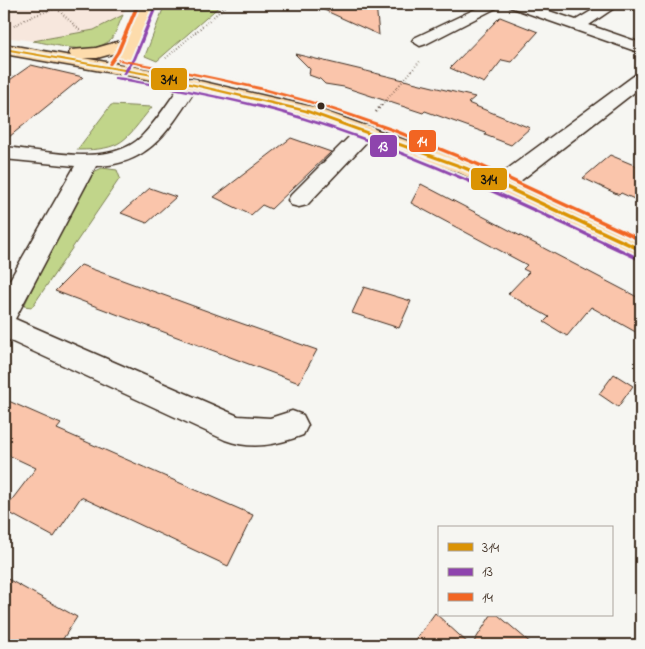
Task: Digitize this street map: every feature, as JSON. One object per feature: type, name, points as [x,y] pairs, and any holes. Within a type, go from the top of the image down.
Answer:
[{"type":"main road","points":[[117,69],[147,4]]},
{"type":"main road","points":[[10,49],[38,48],[95,53],[131,42]]},
{"type":"main road","points":[[10,49],[191,83],[284,104],[443,159],[502,184],[641,250]]},
{"type":"street","points":[[420,41],[497,4]]},
{"type":"street","points":[[515,4],[641,48]]},
{"type":"street","points":[[578,26],[614,4]]},
{"type":"street","points":[[502,184],[640,82]]},
{"type":"street","points":[[4,153],[89,160],[121,158],[141,149],[191,83]]},
{"type":"street","points":[[299,200],[363,130]]},
{"type":"street","points":[[4,314],[89,160]]},
{"type":"street","points":[[4,326],[236,430],[270,432],[292,425]]},
{"type":"path","points":[[14,26],[38,12],[55,8],[104,4]]},
{"type":"path","points":[[165,59],[228,4]]},
{"type":"path","points":[[55,8],[87,37]]},
{"type":"path","points":[[363,130],[422,59]]},
{"type":"shaded area","points":[[4,4],[128,4],[123,15],[94,30],[33,41],[4,37]]},
{"type":"green space","points":[[165,4],[222,4],[157,61],[145,56]]},
{"type":"green space","points":[[123,15],[116,32],[110,40],[93,48],[73,48],[33,41],[94,30]]},
{"type":"green space","points":[[111,105],[152,107],[122,141],[105,148],[77,150]]},
{"type":"green space","points":[[102,168],[117,170],[120,178],[32,307],[24,306],[87,175]]},
{"type":"building","points":[[311,4],[376,4],[379,35]]},
{"type":"building","points":[[500,17],[538,32],[511,62],[502,60],[484,83],[450,68]]},
{"type":"building","points":[[295,54],[475,97],[468,103],[530,128],[511,145],[485,135],[486,133],[425,111],[423,113],[344,87],[325,84],[320,79],[309,75],[310,69]]},
{"type":"building","points":[[31,65],[83,77],[4,141],[4,84]]},
{"type":"building","points":[[291,138],[331,152],[271,209],[262,205],[251,215],[214,197]]},
{"type":"building","points":[[610,155],[641,168],[641,202],[621,193],[619,195],[583,178]]},
{"type":"building","points":[[421,184],[641,299],[641,335],[591,307],[567,336],[544,322],[549,317],[508,294],[529,272],[523,269],[527,265],[411,203]]},
{"type":"building","points":[[150,188],[176,197],[147,223],[121,213]]},
{"type":"building","points":[[81,265],[317,350],[299,383],[55,291]]},
{"type":"building","points":[[364,287],[411,301],[399,328],[352,313]]},
{"type":"building","points":[[614,374],[633,386],[618,407],[599,394]]},
{"type":"building","points":[[4,399],[61,424],[57,429],[253,515],[228,566],[81,497],[54,537],[4,510],[36,468],[4,453]]},
{"type":"building","points":[[4,577],[77,617],[59,645],[4,645]]},
{"type":"building","points":[[435,613],[470,645],[412,645]]},
{"type":"building","points":[[490,616],[499,616],[533,645],[472,645]]},
{"type":"transit line","name":"14","points":[[110,64],[118,52],[138,4]]},
{"type":"transit line","name":"13","points":[[124,74],[134,59],[155,7]]},
{"type":"transit line","name":"314","points":[[4,49],[147,74],[306,111],[465,168],[641,250]]},
{"type":"transit line","name":"14","points":[[119,60],[260,89],[307,101],[350,115],[435,146],[477,164],[641,240]]},
{"type":"transit line","name":"13","points":[[115,78],[258,106],[348,133],[474,183],[637,258]]}]
